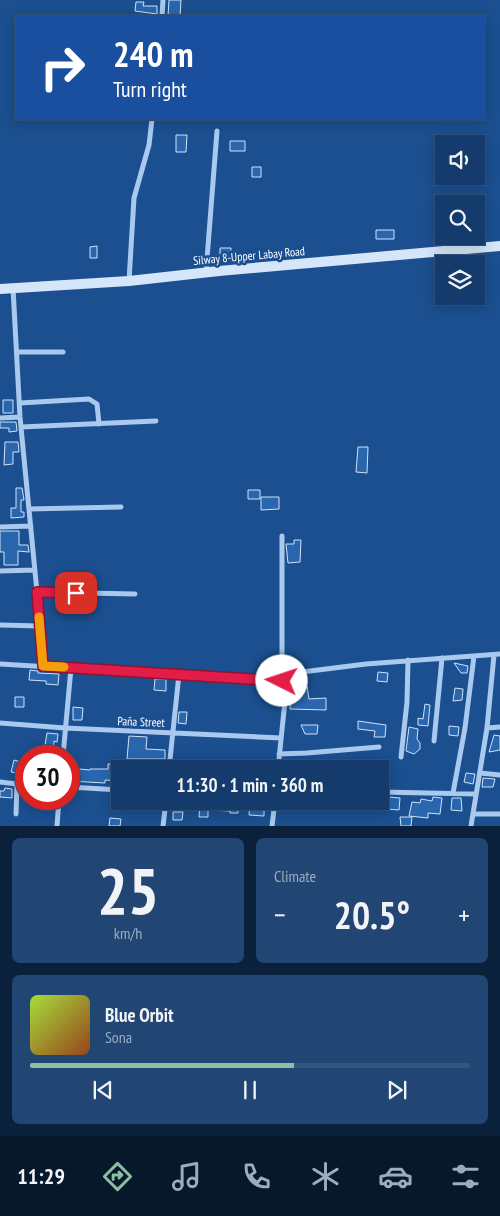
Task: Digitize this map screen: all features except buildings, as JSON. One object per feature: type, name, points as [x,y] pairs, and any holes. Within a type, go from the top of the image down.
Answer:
[{"type":"main road","name":"Silway 8-Upper Labay Road","points":[[0,289],[129,281],[206,272],[500,246]]},
{"type":"street","points":[[162,15],[163,0]]},
{"type":"street","points":[[129,281],[134,198],[149,145],[152,120]]},
{"type":"street","points":[[206,272],[217,131]]},
{"type":"street","points":[[13,288],[20,417],[43,666]]},
{"type":"street","points":[[17,352],[63,352]]},
{"type":"street","points":[[20,403],[89,399],[97,404],[98,424]]},
{"type":"street","points":[[0,418],[20,417]]},
{"type":"street","points":[[21,427],[156,421]]},
{"type":"street","points":[[29,509],[121,507]]},
{"type":"street","points":[[0,527],[31,526]]},
{"type":"street","points":[[279,760],[284,681],[282,536]]},
{"type":"street","points":[[0,571],[35,570]]},
{"type":"street","points":[[37,592],[135,594]]},
{"type":"street","points":[[0,626],[40,626]]},
{"type":"street","points":[[0,664],[284,681],[294,674],[302,672],[408,660],[497,654],[471,826]]},
{"type":"street","points":[[453,793],[465,728],[474,656]]},
{"type":"street","points":[[434,741],[442,658]]},
{"type":"street","points":[[401,757],[408,660]]},
{"type":"street","points":[[64,745],[71,668]]},
{"type":"street","points":[[170,760],[179,674]]},
{"type":"street","name":"Paña Street","points":[[0,723],[65,728],[281,738]]},
{"type":"street","points":[[487,728],[500,727]]},
{"type":"street","points":[[279,754],[379,747]]},
{"type":"street","points":[[480,773],[500,775]]},
{"type":"street","points":[[0,782],[15,784]]},
{"type":"street","points":[[80,788],[111,790]]},
{"type":"street","points":[[389,792],[476,794]]},
{"type":"street","points":[[16,810],[16,814]]},
{"type":"street","points":[[57,826],[58,810]]},
{"type":"street","points":[[163,826],[165,810]]},
{"type":"street","points":[[272,826],[274,810]]},
{"type":"street","points":[[473,814],[500,814]]},
{"type":"slow traffic","points":[[39,617],[43,666],[64,667]]},
{"type":"route","points":[[76,593],[37,592],[43,666],[282,681]]}]
